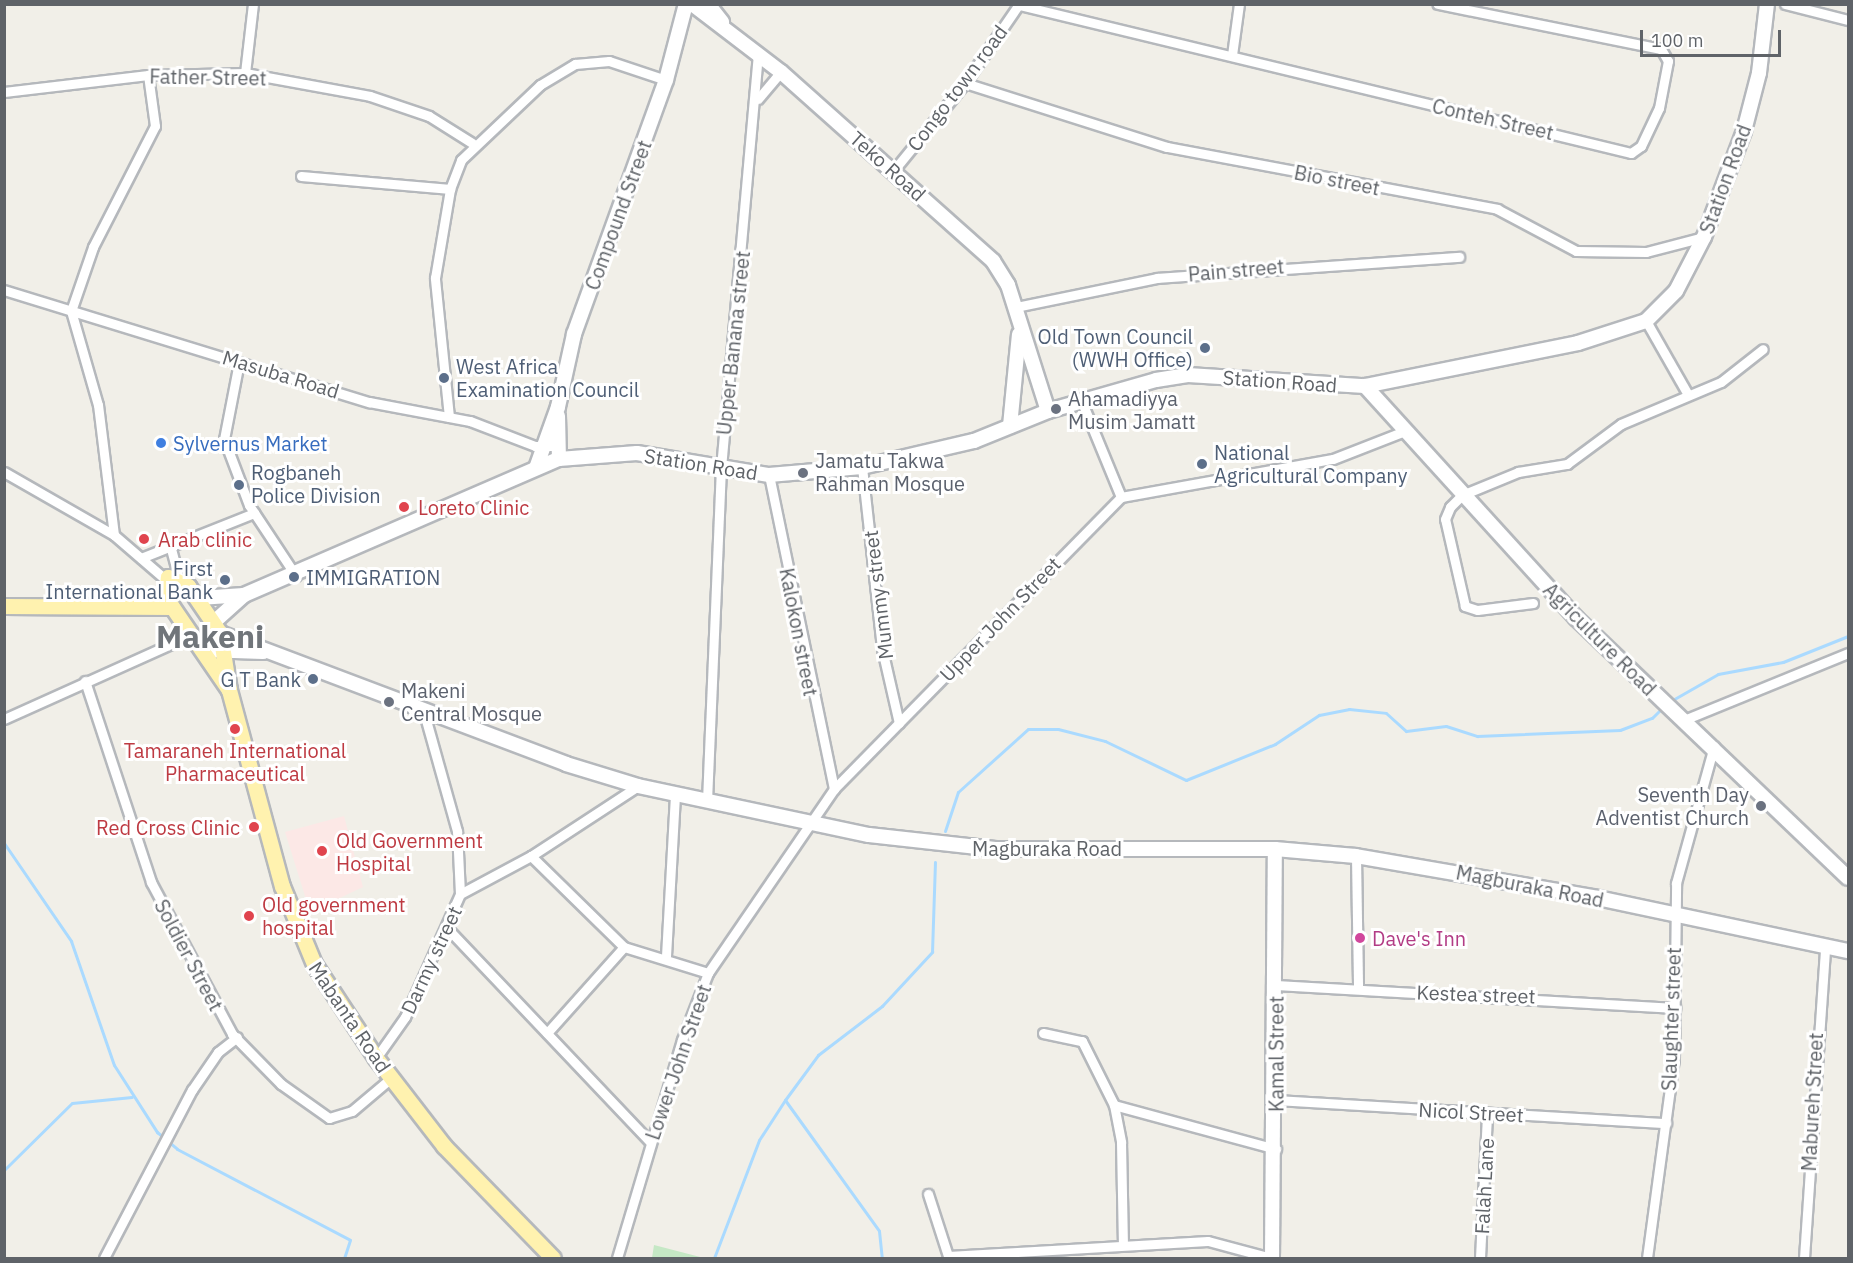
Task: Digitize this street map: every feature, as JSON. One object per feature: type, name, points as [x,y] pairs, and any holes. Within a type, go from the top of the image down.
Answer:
[{"type":"main road","points":[[169,582],[199,598],[217,628],[224,652],[229,690]]},
{"type":"main road","points":[[131,606],[169,582]]},
{"type":"main road","points":[[169,582],[172,607],[204,650],[229,690]]},
{"type":"main road","points":[[4,606],[172,607]]},
{"type":"main road","name":"Mabanta Road","points":[[229,690],[299,934],[375,1058],[444,1146],[553,1258]]},
{"type":"street","points":[[245,73],[253,4]]},
{"type":"street","name":"Compound Street","points":[[536,468],[558,407],[574,334],[666,80],[686,4]]},
{"type":"street","points":[[1232,55],[1239,4]]},
{"type":"street","name":"Conteh Street","points":[[1019,5],[1630,153],[1641,146],[1659,108],[1668,61],[1661,49],[1437,4]]},
{"type":"street","name":"Station Road","points":[[199,598],[244,595],[296,576],[536,468],[559,452],[637,453],[769,475],[862,467],[974,441],[1081,400],[1188,375],[1365,386],[1569,345],[1646,321],[1676,291],[1704,237],[1744,131],[1759,72],[1767,4]]},
{"type":"street","points":[[1785,4],[1832,13],[1848,20]]},
{"type":"street","points":[[1832,13],[1838,4]]},
{"type":"street","name":"Congo town road","points":[[894,170],[965,83],[1019,5]]},
{"type":"street","points":[[682,24],[703,8]]},
{"type":"street","name":"Teko Road","points":[[703,8],[894,170],[993,261],[1016,307],[1019,332],[1010,426]]},
{"type":"street","name":"Upper Banana street","points":[[706,801],[721,468],[757,101],[758,53]]},
{"type":"street","points":[[449,417],[435,278],[450,189],[472,143],[540,85],[575,64],[609,61],[666,80]]},
{"type":"street","points":[[757,101],[781,72]]},
{"type":"street","name":"Father Street","points":[[4,92],[148,75],[245,73],[370,96],[429,117],[472,143]]},
{"type":"street","points":[[114,535],[98,405],[71,311],[104,222],[154,126],[148,75]]},
{"type":"street","name":"Bio street","points":[[965,83],[1167,147],[1497,209],[1576,252],[1646,252],[1704,237]]},
{"type":"street","points":[[301,176],[450,189]]},
{"type":"street","name":"Pain street","points":[[1016,307],[1157,278],[1460,256]]},
{"type":"street","name":"Masuba Road","points":[[4,290],[369,402],[449,417],[559,452]]},
{"type":"street","points":[[1646,321],[1687,393]]},
{"type":"street","name":"Teko Road","points":[[1019,332],[1048,411]]},
{"type":"street","points":[[1533,603],[1477,610],[1465,606],[1445,519],[1462,495],[1518,472],[1567,464],[1621,424],[1687,393],[1721,382],[1763,349]]},
{"type":"street","points":[[239,362],[224,435],[254,513],[296,576]]},
{"type":"street","name":"Agriculture Road","points":[[1365,386],[1576,618],[1714,746],[1848,878]]},
{"type":"street","points":[[1081,400],[1121,497],[1333,459],[1405,431]]},
{"type":"street","name":"Compound Street","points":[[558,407],[559,452]]},
{"type":"street","name":"Mummy street","points":[[862,467],[882,649],[899,723]]},
{"type":"street","points":[[4,472],[114,535],[169,582]]},
{"type":"street","name":"Kalokon street","points":[[769,475],[834,789]]},
{"type":"street","name":"Upper John Street","points":[[812,822],[834,789],[1121,497]]},
{"type":"street","points":[[141,558],[254,513]]},
{"type":"street","points":[[169,582],[170,545]]},
{"type":"street","name":"Station Road","points":[[217,628],[244,595]]},
{"type":"street","name":"Magburaka Road","points":[[217,628],[265,652],[424,713],[638,786],[812,822],[942,846],[1275,849],[1356,856],[1673,915],[1848,951]]},
{"type":"street","points":[[4,719],[85,681],[176,645],[193,634]]},
{"type":"street","points":[[176,645],[204,650]]},
{"type":"street","name":"Magburaka Road","points":[[204,650],[265,652]]},
{"type":"street","points":[[1681,717],[1848,653]]},
{"type":"street","name":"Soldier Street","points":[[85,681],[151,882],[237,1037],[281,1084],[329,1118],[352,1111],[391,1078]]},
{"type":"street","name":"Darmy street","points":[[375,1058],[405,1017],[448,928],[460,894],[457,831],[424,713]]},
{"type":"street","name":"Slaughter street","points":[[1666,1124],[1675,1008],[1673,915],[1694,807],[1714,746]]},
{"type":"street","points":[[460,894],[531,856],[638,786]]},
{"type":"street","points":[[666,956],[675,794]]},
{"type":"street","name":"Lower John Street","points":[[617,1258],[650,1142],[708,973],[746,911],[812,822]]},
{"type":"street","name":"Kamal Street","points":[[1272,1258],[1276,1149],[1275,849]]},
{"type":"street","points":[[531,856],[624,947],[666,956],[708,973]]},
{"type":"street","points":[[1356,856],[1358,989]]},
{"type":"street","points":[[448,928],[650,1142]]},
{"type":"street","name":"Mabureh Street","points":[[1804,1258],[1825,946]]},
{"type":"street","points":[[547,1033],[624,947]]},
{"type":"street","name":"Kestea street","points":[[1276,984],[1675,1008]]},
{"type":"street","points":[[1043,1033],[1082,1041],[1114,1105],[1121,1142],[1123,1245]]},
{"type":"street","points":[[104,1258],[164,1138],[208,1065],[237,1037]]},
{"type":"street","name":"Nicol Street","points":[[1276,1100],[1666,1124]]},
{"type":"street","points":[[1114,1105],[1276,1149]]},
{"type":"street","name":"Falah Lane","points":[[1480,1258],[1487,1114]]},
{"type":"street","points":[[1647,1258],[1666,1124]]},
{"type":"street","points":[[928,1194],[948,1256],[1208,1241],[1272,1258]]},
{"type":"shaded area","name":"Old Government Hospital","points":[[344,816],[363,887],[310,912],[285,832]]},
{"type":"green space","points":[[654,1245],[704,1258],[652,1258]]},
{"type":"waterway","points":[[1669,702],[1718,674],[1783,662],[1848,636]]},
{"type":"waterway","points":[[945,831],[958,792],[1028,729],[1058,729],[1105,741],[1186,780],[1275,744],[1319,715],[1349,709],[1386,713],[1406,731],[1446,726],[1477,736],[1620,730],[1652,718],[1664,706]]},
{"type":"waterway","points":[[4,843],[71,941],[114,1065],[157,1132],[177,1149],[350,1240],[344,1258]]},
{"type":"waterway","points":[[714,1258],[759,1140],[785,1100],[818,1055],[882,1006],[932,952],[935,862]]},
{"type":"waterway","points":[[4,1170],[72,1103],[132,1097]]},
{"type":"waterway","points":[[785,1100],[879,1231],[882,1258]]},
{"type":"place","name":"Old Town Council (WWH Office)","points":[[1205,348]]},
{"type":"place","name":"West Africa Examination Council","points":[[444,378]]},
{"type":"place","name":"Ahamadiyya Musim Jamatt","points":[[1056,409]]},
{"type":"place","name":"Sylvernus Market","points":[[161,443]]},
{"type":"place","name":"National Agricultural Company","points":[[1202,464]]},
{"type":"place","name":"Jamatu Takwa Rahman Mosque","points":[[803,473]]},
{"type":"place","name":"Rogbaneh Police Division","points":[[239,485]]},
{"type":"place","name":"Loreto Clinic","points":[[404,507]]},
{"type":"place","name":"Arab clinic","points":[[144,539]]},
{"type":"place","name":"IMMIGRATION","points":[[294,577]]},
{"type":"place","name":"First International Bank","points":[[225,580]]},
{"type":"place","name":"G T Bank","points":[[313,679]]},
{"type":"place","name":"Makeni Central Mosque","points":[[389,702]]},
{"type":"place","name":"Tamaraneh International Pharmaceutical","points":[[235,729]]},
{"type":"place","name":"Seventh Day Adventist Church","points":[[1761,806]]},
{"type":"place","name":"Red Cross Clinic","points":[[254,827]]},
{"type":"place","name":"Old Government Hospital","points":[[322,851]]},
{"type":"place","name":"Old government hospital","points":[[249,916]]},
{"type":"place","name":"Dave's Inn","points":[[1360,938]]},
{"type":"district","name":"Makeni","points":[[210,636]]}]
